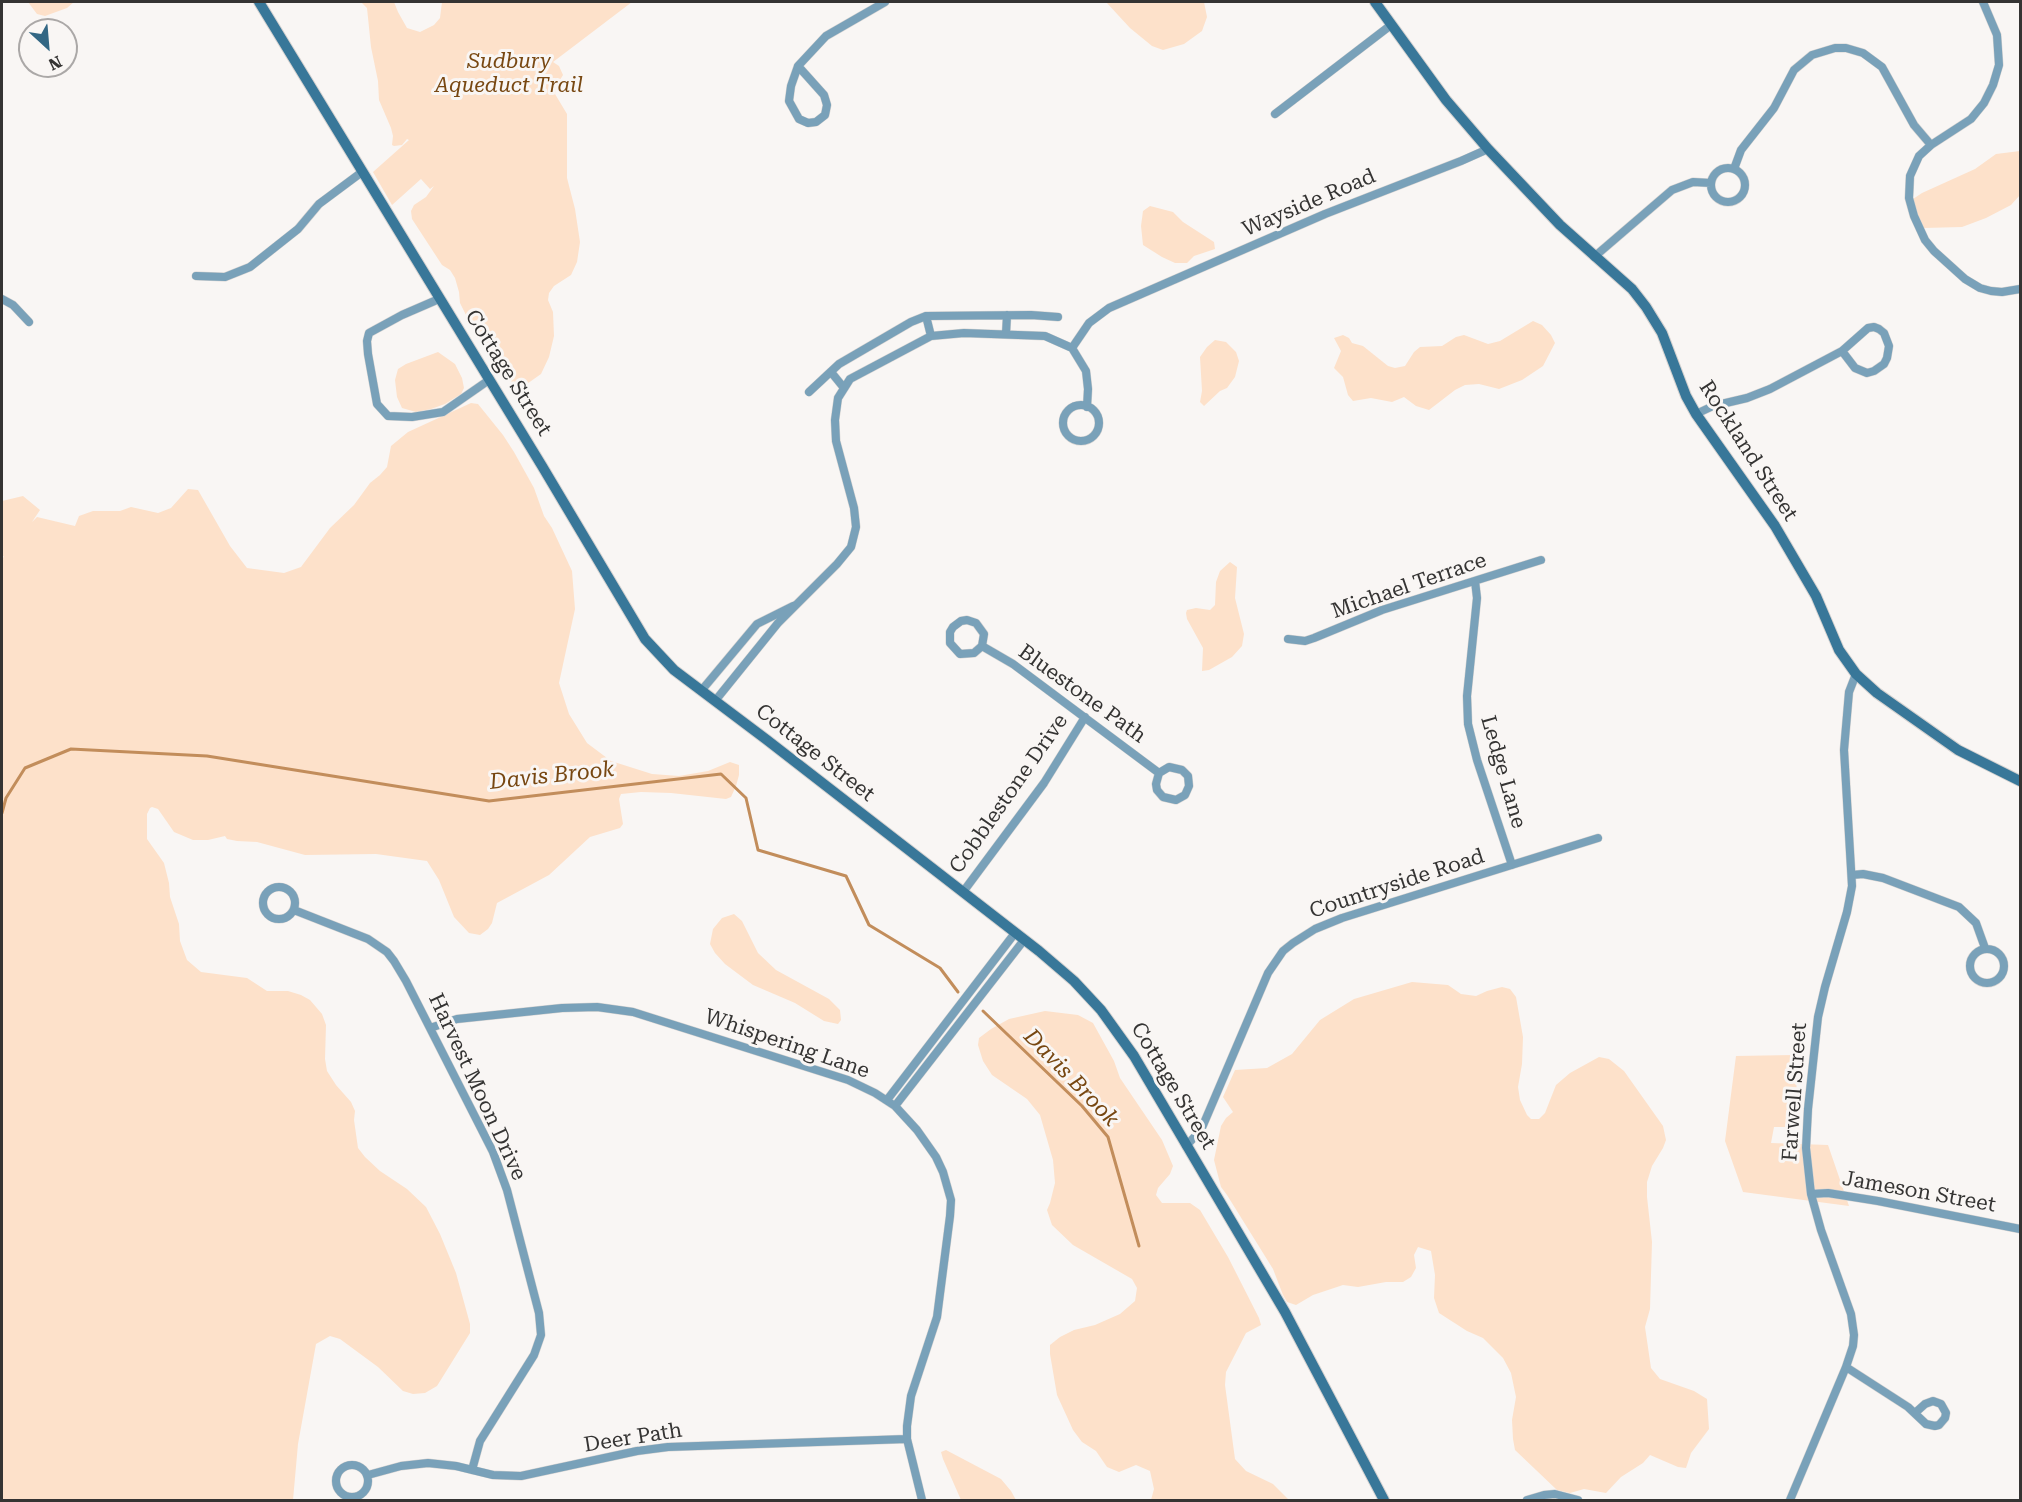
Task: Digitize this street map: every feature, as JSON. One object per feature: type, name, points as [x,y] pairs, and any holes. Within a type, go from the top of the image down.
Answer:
[{"type":"street","name":"Cottage Street","points":[[259,2],[645,639],[663,661],[963,892],[1074,981],[1112,1024],[1134,1056],[1285,1312],[1384,1500]]},
{"type":"street","points":[[798,66],[824,94],[827,105],[825,115],[816,122],[808,123],[799,119],[789,101],[798,66],[825,36],[885,2]]},
{"type":"street","name":"Rockland Street","points":[[1375,2],[1446,100],[1488,149],[1560,225],[1632,289],[1656,322],[1686,396],[1696,414],[1775,526],[1816,596],[1839,650],[1856,674],[1877,693],[1958,750],[2020,781]]},
{"type":"street","points":[[1983,2],[1994,25],[1998,45],[1998,65],[1993,85],[1984,103],[1971,119],[1931,145],[1919,156],[1912,171],[1909,198],[1918,226],[1929,246],[1970,282],[1985,290],[2002,292],[2020,289]]},
{"type":"street","points":[[1275,114],[1391,25]]},
{"type":"street","points":[[1734,169],[1741,150],[1774,108],[1794,70],[1812,55],[1834,48],[1858,51],[1869,56],[1882,67],[1914,125],[1931,145]]},
{"type":"street","name":"Wayside Road","points":[[1072,348],[1089,323],[1109,308],[1325,214],[1488,149]]},
{"type":"street","points":[[1734,169],[1741,174],[1745,182],[1744,190],[1739,198],[1731,201],[1718,199],[1711,183],[1714,175],[1721,170],[1734,169]]},
{"type":"street","points":[[196,276],[225,277],[250,267],[298,229],[319,204],[362,172]]},
{"type":"street","points":[[1594,256],[1672,190],[1693,182],[1711,183]]},
{"type":"street","points":[[2,299],[13,305],[29,322]]},
{"type":"street","points":[[439,299],[369,333],[368,354],[377,404],[388,416],[412,417],[436,413],[447,410],[489,380]]},
{"type":"street","points":[[1006,334],[1007,315]]},
{"type":"street","points":[[926,316],[931,336]]},
{"type":"street","points":[[809,392],[839,364],[926,316],[1058,317]]},
{"type":"street","points":[[1696,414],[1713,406],[1759,394],[1842,351],[1862,332],[1874,327],[1884,333],[1889,346],[1884,364],[1874,372],[1867,373],[1855,368],[1842,351]]},
{"type":"street","points":[[715,701],[778,623],[851,547],[856,527],[854,508],[836,441],[838,398],[850,379],[931,336],[964,333],[1045,336],[1072,348],[1086,371],[1087,407]]},
{"type":"street","points":[[831,372],[844,388]]},
{"type":"street","points":[[1076,406],[1087,407],[1096,414],[1098,426],[1088,440],[1076,441],[1064,430],[1064,418],[1066,413],[1076,406]]},
{"type":"street","name":"Michael Terrace","points":[[1288,639],[1314,638],[1382,610],[1541,560]]},
{"type":"street","name":"Ledge Lane","points":[[1475,581],[1477,598],[1467,696],[1468,724],[1477,760],[1512,865]]},
{"type":"street","points":[[701,691],[757,624],[796,605]]},
{"type":"street","points":[[961,621],[976,623],[984,634],[982,646],[974,653],[967,655],[956,651],[949,638],[953,627],[961,621]]},
{"type":"street","name":"Bluestone Path","points":[[982,646],[1013,664],[1159,773]]},
{"type":"street","name":"Farwell Street","points":[[1790,1500],[1853,1346],[1854,1324],[1821,1230],[1811,1194],[1807,1165],[1807,1129],[1816,1033],[1825,987],[1847,912],[1852,875],[1844,780],[1844,750],[1849,692],[1856,674]]},
{"type":"street","name":"Cobblestone Drive","points":[[963,892],[1044,783],[1085,717]]},
{"type":"street","points":[[1169,767],[1182,770],[1188,777],[1187,791],[1176,800],[1163,797],[1157,790],[1159,773],[1169,767]]},
{"type":"street","name":"Countryside Road","points":[[1186,1146],[1201,1130],[1268,973],[1283,951],[1293,943],[1315,929],[1342,918],[1598,838]]},
{"type":"street","points":[[1852,875],[1863,874],[1883,878],[1959,907],[1976,923],[1985,948]]},
{"type":"street","name":"Harvest Moon Drive","points":[[285,888],[295,898],[294,910],[286,918],[271,917],[264,907],[265,896],[272,889],[285,888]]},
{"type":"street","name":"Harvest Moon Drive","points":[[294,910],[355,932],[387,952],[401,971],[492,1152],[502,1177],[541,1324],[541,1335],[534,1355],[480,1441],[472,1470]]},
{"type":"street","points":[[887,1100],[1020,937]]},
{"type":"street","points":[[895,1106],[1020,937]]},
{"type":"street","points":[[1985,948],[1998,952],[2004,963],[2003,973],[1991,983],[1976,980],[1970,969],[1974,954],[1985,948]]},
{"type":"street","name":"Whispering Lane","points":[[430,1028],[457,1019],[562,1008],[616,1010],[650,1017],[848,1080],[895,1106],[917,1130],[936,1157],[951,1200],[937,1317],[911,1396],[907,1426],[907,1439],[922,1500]]},
{"type":"street","name":"Jameson Street","points":[[1811,1194],[1828,1193],[1878,1201],[2020,1229]]},
{"type":"street","points":[[1846,1367],[1915,1413],[1930,1426],[1939,1425],[1946,1413],[1941,1404],[1929,1402],[1915,1413]]},
{"type":"street","name":"Deer Path","points":[[368,1475],[401,1466],[428,1463],[493,1474],[521,1476],[637,1451],[669,1447],[907,1439]]},
{"type":"street","points":[[348,1465],[361,1467],[368,1475],[367,1489],[356,1497],[346,1496],[337,1488],[337,1476],[342,1468],[348,1465]]},
{"type":"street","points":[[1527,1500],[1555,1494],[1578,1500]]},
{"type":"green space","points":[[28,2],[74,2],[67,8],[45,16],[37,14]]},
{"type":"green space","name":"Sudbury Aqueduct Trail","points":[[361,2],[394,2],[407,28],[420,32],[434,25],[440,18],[442,2],[632,2],[553,62],[559,66],[563,75],[555,94],[567,114],[567,178],[580,242],[577,262],[571,275],[554,286],[549,293],[548,300],[553,312],[554,336],[549,357],[541,374],[524,386],[516,388],[481,333],[467,317],[460,303],[455,278],[450,270],[442,265],[412,219],[411,211],[414,205],[426,197],[434,186],[430,189],[421,179],[392,205],[373,172],[409,140],[407,139],[402,145],[392,145],[391,128],[379,100],[367,8]]},
{"type":"green space","points":[[1106,2],[1204,2],[1207,17],[1202,31],[1184,44],[1163,50],[1152,46],[1130,28]]},
{"type":"green space","points":[[2020,151],[2020,195],[2011,205],[1962,227],[1924,228],[1913,218],[1910,201],[1922,193],[1975,169],[1996,154]]},
{"type":"green space","points":[[1150,206],[1173,212],[1183,222],[1214,242],[1215,249],[1194,256],[1187,263],[1175,263],[1143,245],[1141,226],[1143,211]]},
{"type":"green space","points":[[1533,321],[1542,325],[1555,343],[1543,366],[1522,380],[1499,389],[1479,384],[1465,385],[1429,410],[1416,406],[1404,397],[1392,402],[1371,398],[1353,401],[1348,395],[1343,377],[1334,368],[1341,351],[1334,338],[1343,335],[1352,343],[1363,346],[1388,366],[1395,368],[1405,366],[1420,347],[1442,346],[1464,335],[1488,344],[1500,341]]},
{"type":"green space","points":[[1215,340],[1226,342],[1236,352],[1239,361],[1235,377],[1227,388],[1220,391],[1204,406],[1200,402],[1202,391],[1200,357]]},
{"type":"green space","points":[[438,352],[455,364],[464,388],[461,394],[431,409],[416,412],[402,408],[397,397],[395,380],[398,369]]},
{"type":"green space","points":[[471,403],[478,404],[514,452],[534,488],[544,516],[572,571],[575,609],[559,683],[569,714],[587,743],[611,761],[652,774],[679,776],[708,771],[730,762],[739,765],[736,786],[731,797],[726,799],[671,793],[621,794],[619,799],[623,824],[620,828],[590,837],[549,875],[497,903],[492,923],[480,935],[469,933],[454,917],[439,880],[427,861],[376,854],[305,855],[257,842],[227,839],[225,836],[208,840],[193,840],[174,832],[158,809],[150,808],[147,814],[147,839],[164,863],[170,897],[179,924],[180,941],[187,960],[201,972],[247,978],[267,991],[288,991],[301,995],[310,1000],[322,1014],[326,1025],[327,1071],[351,1102],[355,1111],[358,1148],[380,1171],[407,1189],[426,1207],[456,1273],[470,1324],[470,1333],[437,1386],[425,1393],[413,1394],[403,1391],[378,1367],[340,1339],[330,1336],[316,1344],[298,1444],[293,1500],[2,1500],[2,560],[4,556],[2,557],[2,501],[23,496],[40,510],[32,522],[37,517],[75,526],[79,516],[93,511],[120,511],[131,507],[158,513],[171,508],[188,489],[198,490],[230,546],[247,568],[284,573],[301,567],[330,528],[354,505],[370,483],[387,467],[391,446],[408,432]]},
{"type":"green space","points":[[1230,562],[1237,567],[1235,598],[1244,634],[1242,646],[1232,657],[1209,670],[1202,671],[1203,648],[1186,613],[1187,610],[1196,608],[1210,610],[1215,605],[1216,582],[1220,571]]},
{"type":"green space","points":[[734,914],[742,921],[758,953],[776,970],[829,999],[840,1010],[841,1020],[838,1024],[824,1021],[795,1003],[753,985],[725,964],[710,944],[713,929],[722,918]]},
{"type":"green space","points":[[1412,982],[1448,985],[1461,994],[1476,996],[1502,987],[1510,989],[1516,997],[1523,1037],[1518,1087],[1520,1100],[1531,1119],[1539,1119],[1545,1113],[1556,1085],[1570,1073],[1599,1057],[1609,1059],[1624,1071],[1663,1126],[1666,1140],[1652,1166],[1647,1182],[1652,1242],[1650,1309],[1645,1327],[1651,1368],[1660,1379],[1694,1391],[1707,1399],[1709,1429],[1691,1453],[1686,1468],[1650,1455],[1643,1463],[1621,1477],[1606,1493],[1584,1489],[1570,1493],[1557,1490],[1515,1450],[1512,1420],[1516,1397],[1511,1373],[1503,1358],[1483,1338],[1467,1331],[1439,1313],[1434,1298],[1435,1275],[1431,1251],[1418,1247],[1414,1255],[1416,1268],[1411,1277],[1403,1282],[1386,1282],[1358,1287],[1343,1285],[1313,1295],[1296,1305],[1287,1302],[1273,1269],[1221,1187],[1214,1160],[1221,1126],[1233,1112],[1223,1097],[1235,1070],[1267,1068],[1292,1054],[1320,1020],[1354,999]]},
{"type":"green space","points":[[1045,1011],[1078,1015],[1093,1023],[1114,1061],[1120,1078],[1162,1140],[1173,1166],[1170,1174],[1158,1188],[1156,1195],[1162,1203],[1190,1203],[1200,1210],[1228,1257],[1259,1318],[1261,1325],[1246,1333],[1226,1372],[1225,1385],[1235,1459],[1246,1471],[1273,1484],[1289,1500],[1151,1500],[1154,1489],[1150,1471],[1136,1465],[1119,1472],[1107,1467],[1096,1451],[1082,1442],[1073,1430],[1057,1395],[1050,1345],[1074,1330],[1095,1325],[1120,1314],[1135,1301],[1137,1288],[1132,1279],[1073,1245],[1052,1225],[1047,1210],[1055,1183],[1053,1160],[1040,1115],[1027,1099],[992,1075],[983,1061],[978,1045],[979,1038],[1009,1019]]},
{"type":"green space","points":[[1793,1055],[1801,1127],[1774,1127],[1771,1143],[1828,1145],[1849,1206],[1743,1192],[1725,1141],[1736,1056]]},
{"type":"green space","points":[[946,1450],[1001,1479],[1016,1500],[961,1500],[943,1459],[941,1452]]},
{"type":"waterway","name":"Davis Brook","points":[[2,813],[6,798],[25,768],[71,749],[207,756],[489,801],[721,774],[746,798],[758,850],[846,876],[869,925],[940,968],[958,992]]},
{"type":"waterway","name":"Davis Brook","points":[[983,1011],[1082,1106],[1108,1137],[1139,1246]]}]
